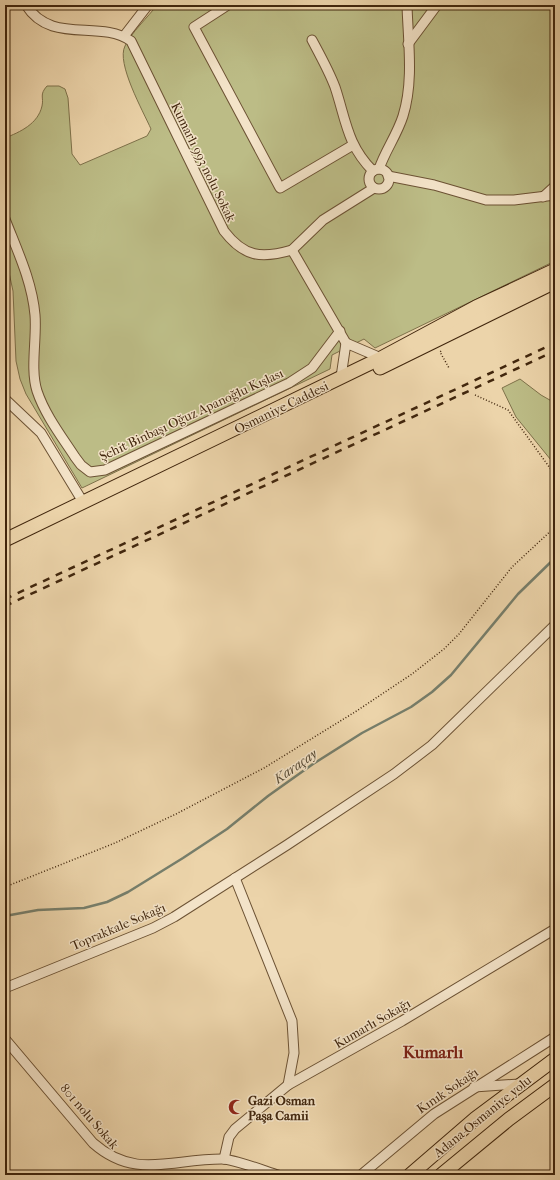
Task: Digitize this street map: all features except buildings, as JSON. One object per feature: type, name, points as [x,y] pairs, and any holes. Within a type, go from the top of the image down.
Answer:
[{"type":"highway","name":"Osmaniye Caddesi","points":[[5,540],[381,358],[476,307],[555,270]]},
{"type":"highway","points":[[5,547],[46,529],[275,419],[555,282]]},
{"type":"highway","name":"Adana-Osmaniye yolu","points":[[410,1175],[476,1118],[519,1084],[555,1059]]},
{"type":"highway","name":"Adana-Osmaniye yolu","points":[[441,1175],[509,1119],[555,1085]]},
{"type":"street","points":[[26,5],[31,14],[49,26],[124,36],[148,5]]},
{"type":"street","points":[[228,5],[194,27],[280,188],[354,145]]},
{"type":"street","points":[[374,188],[369,180],[399,127],[407,103],[408,44],[406,5]]},
{"type":"street","points":[[408,44],[436,5]]},
{"type":"street","name":"Kumarlı 993 nolu Sokak","points":[[124,36],[137,50],[217,221],[233,243],[240,249],[258,255],[280,254],[292,250]]},
{"type":"street","points":[[312,40],[330,74],[344,122],[354,145],[364,162],[376,170],[385,171],[388,176],[388,182],[384,188],[374,188],[323,220],[292,250],[346,343],[341,377]]},
{"type":"street","points":[[388,176],[434,185],[486,200],[514,200],[555,195]]},
{"type":"street","points":[[543,196],[555,186]]},
{"type":"street","name":"Şehit Binbaşı Oğuz Apanoğlu Kışlası","points":[[5,219],[33,294],[36,329],[35,379],[37,390],[45,409],[76,458],[81,465],[90,472],[105,470],[290,383],[312,368],[340,331]]},
{"type":"street","points":[[346,343],[381,358]]},
{"type":"street","points":[[5,399],[41,433],[84,502]]},
{"type":"street","name":"Toprakkale Sokağı","points":[[5,988],[153,928],[174,917],[388,778],[432,745],[555,625]]},
{"type":"street","points":[[235,878],[292,1021],[294,1053],[288,1086]]},
{"type":"street","name":"Kumarlı Sokağı","points":[[224,1159],[229,1137],[235,1129],[288,1086],[390,1028],[555,929]]},
{"type":"street","name":"Kınık Sokağı","points":[[361,1175],[419,1126],[473,1088],[555,1037]]},
{"type":"street","name":"801 nolu Sokak","points":[[5,1039],[93,1143],[112,1161],[127,1168],[140,1169],[224,1159]]},
{"type":"street","points":[[473,1088],[519,1084]]},
{"type":"street","points":[[224,1159],[278,1175]]},
{"type":"path","points":[[475,395],[508,410],[555,475]]},
{"type":"path","points":[[5,887],[115,842],[176,814],[264,768],[355,712],[412,674],[444,649],[459,634],[512,566],[555,527]]},
{"type":"green space","points":[[157,5],[555,5],[555,261],[375,348],[364,339],[332,355],[330,369],[82,488],[26,394],[20,379],[16,361],[13,291],[5,254],[5,138],[22,130],[37,118],[42,106],[43,92],[47,86],[59,86],[65,89],[68,98],[72,154],[80,165],[147,136],[151,129],[127,75],[123,54],[127,41]]},
{"type":"green space","points":[[520,379],[541,395],[555,403],[555,465],[516,417],[502,388]]},
{"type":"waterway","name":"Karaçay","points":[[5,916],[38,910],[84,908],[107,902],[128,892],[183,858],[227,829],[268,796],[313,764],[362,733],[411,707],[432,692],[451,675],[518,594],[555,558]]},
{"type":"railway","points":[[5,599],[555,343]]},
{"type":"railway","points":[[5,606],[555,351]]},
{"type":"place","name":"Gazi Osman Paşa Camii","points":[[236,1107]]},
{"type":"district","name":"Kumarlı","points":[[433,1052]]}]
